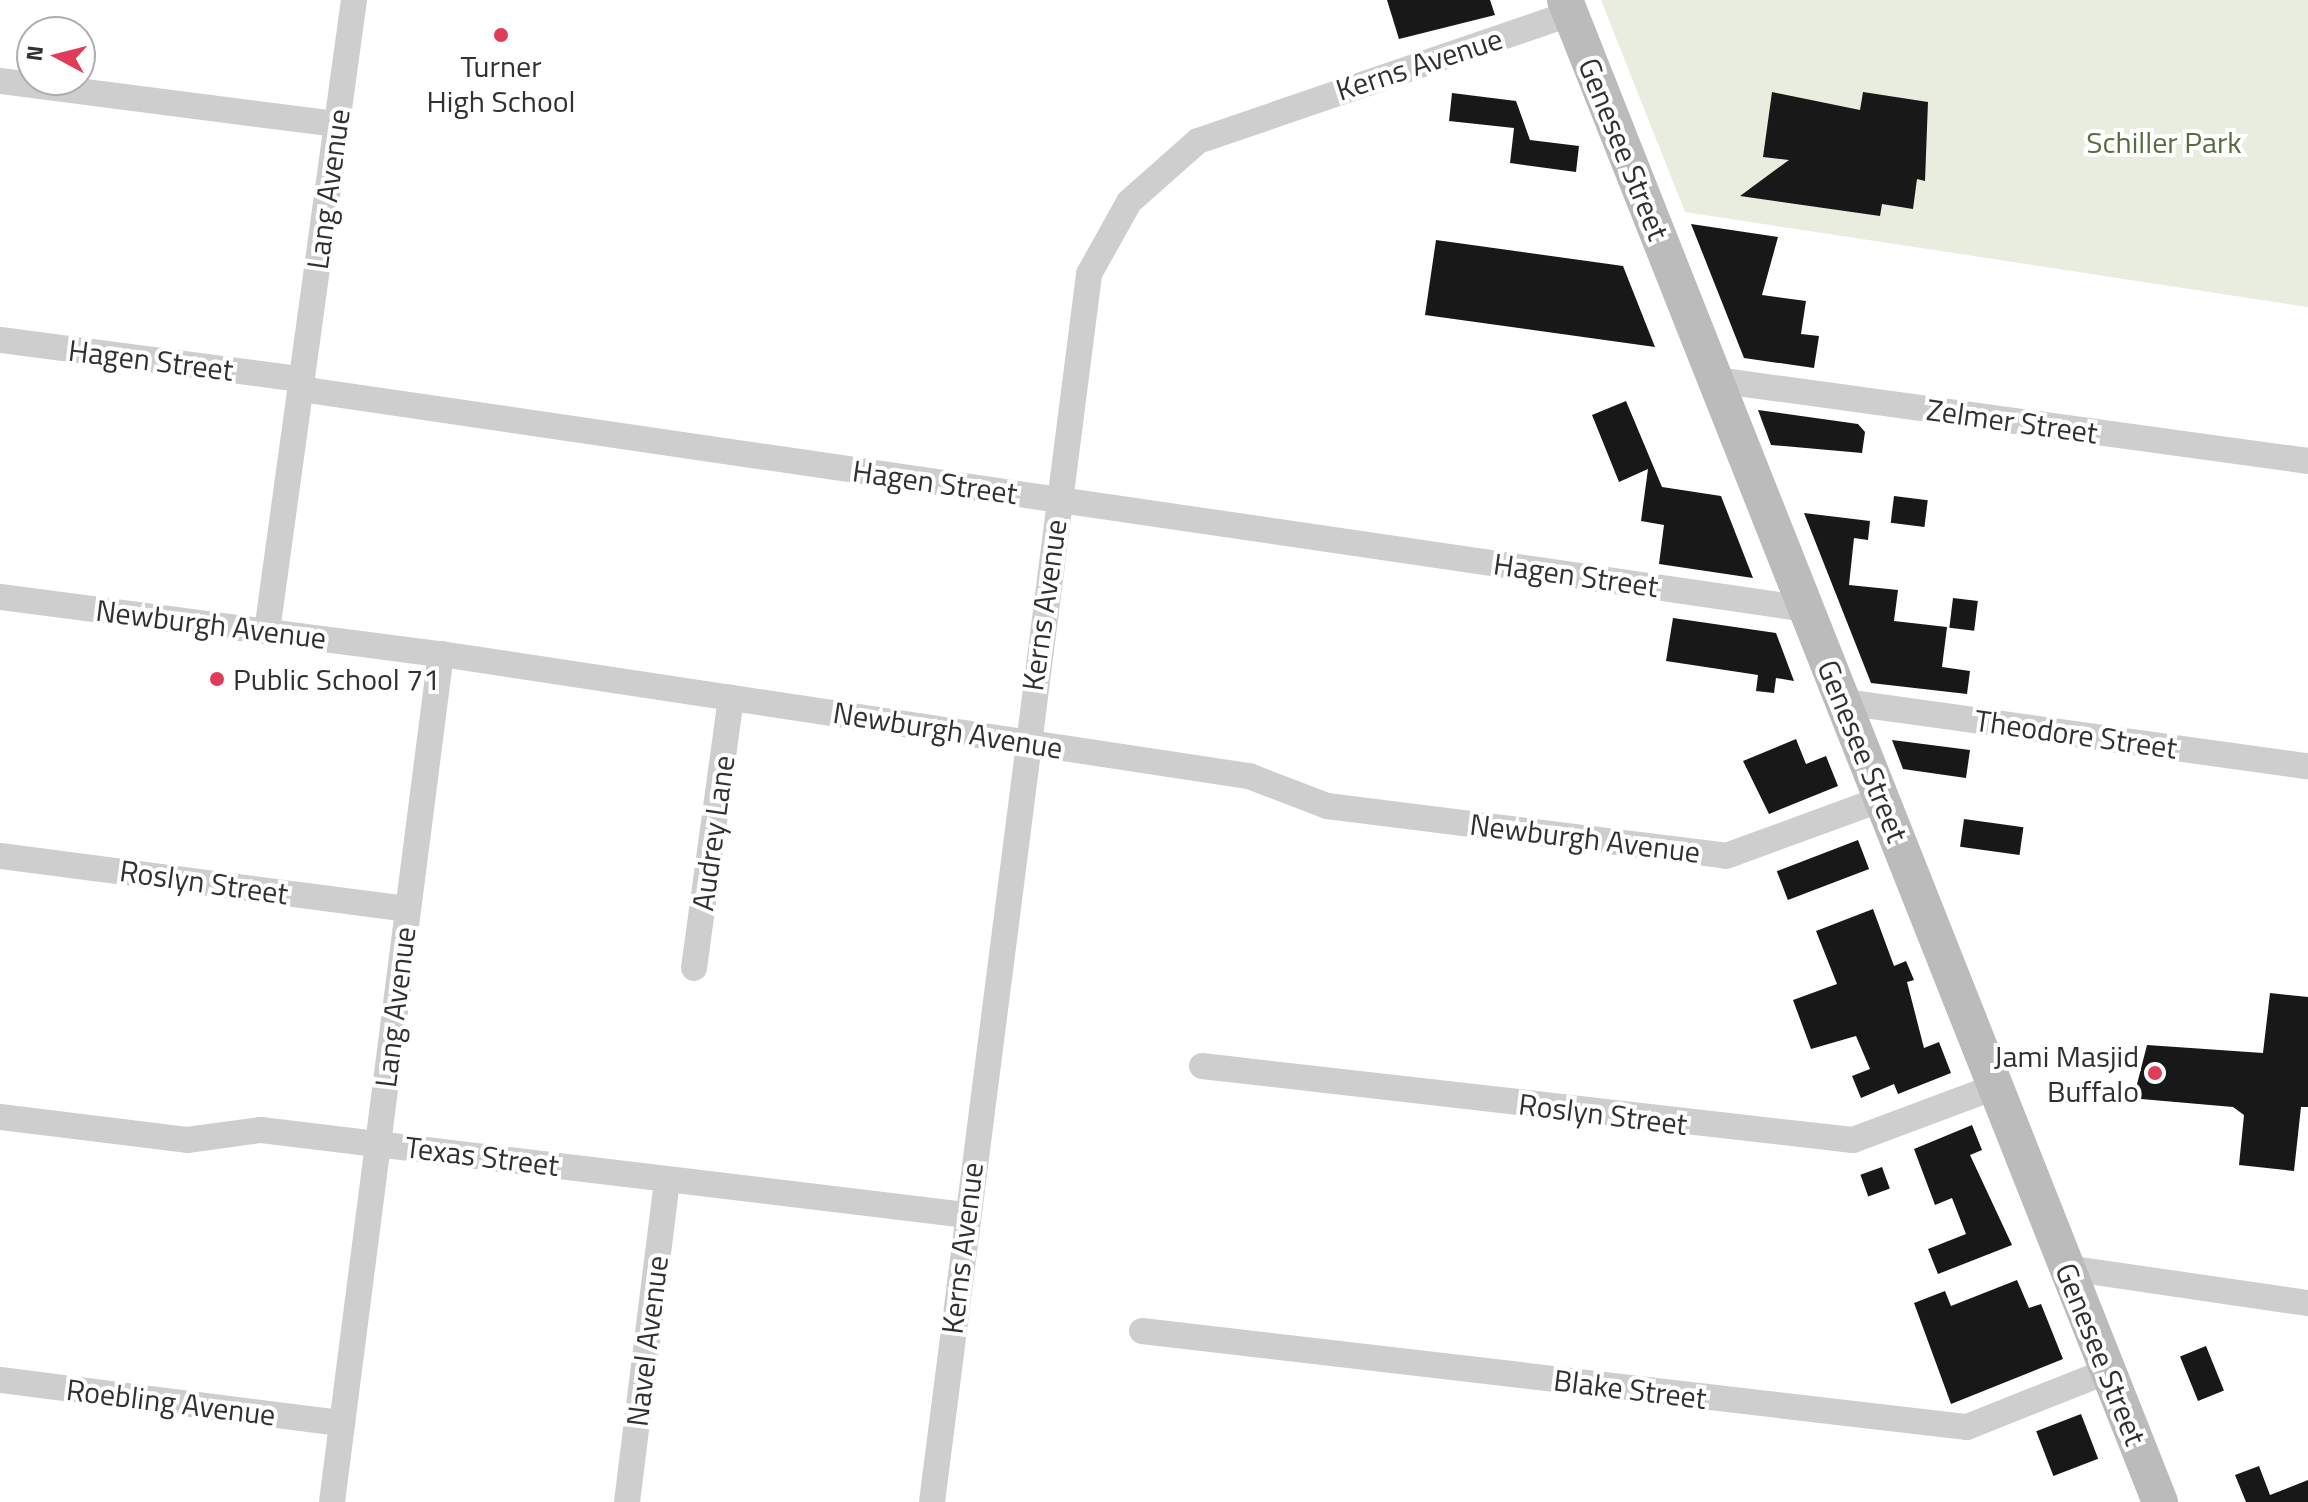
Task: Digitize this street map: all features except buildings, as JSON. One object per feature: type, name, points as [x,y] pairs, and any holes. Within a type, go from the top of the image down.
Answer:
[{"type":"main road","name":"Genesee Street","points":[[1568,7],[2160,1502]]},
{"type":"street","name":"Lang Avenue","points":[[267,631],[354,0]]},
{"type":"street","name":"Kerns Avenue","points":[[932,1502],[965,1215],[1089,274],[1145,183],[1228,126],[1568,7]]},
{"type":"street","points":[[0,81],[337,124]]},
{"type":"street","name":"Hagen Street","points":[[0,340],[1058,500],[1807,609]]},
{"type":"street","name":"Zelmer Street","points":[[1716,380],[2308,461]]},
{"type":"street","name":"Newburgh Avenue","points":[[0,597],[441,654],[1249,776],[1327,806],[1726,856],[1882,799]]},
{"type":"street","name":"Lang Avenue","points":[[332,1502],[441,654]]},
{"type":"street","name":"Audrey Lane","points":[[694,968],[731,698]]},
{"type":"street","name":"Theodore Street","points":[[1844,702],[2308,766]]},
{"type":"street","name":"Roslyn Street","points":[[0,856],[407,909]]},
{"type":"street","name":"Roslyn Street","points":[[1202,1066],[1853,1140],[1995,1087]]},
{"type":"street","name":"Texas Street","points":[[0,1117],[187,1140],[261,1130],[965,1215]]},
{"type":"street","name":"Navel Avenue","points":[[627,1502],[667,1180]]},
{"type":"street","points":[[2067,1268],[2308,1303]]},
{"type":"street","name":"Blake Street","points":[[1142,1331],[1967,1427],[2108,1371]]},
{"type":"street","name":"Roebling Avenue","points":[[0,1380],[342,1423]]},
{"type":"green space","name":"Schiller Park","points":[[1601,0],[2308,0],[2308,307],[1685,212]]},
{"type":"place","name":"Turner High School","points":[[501,35]]},
{"type":"place","name":"Public School 71","points":[[217,679]]},
{"type":"place","name":"Jami Masjid Buffalo","points":[[2155,1073]]}]
